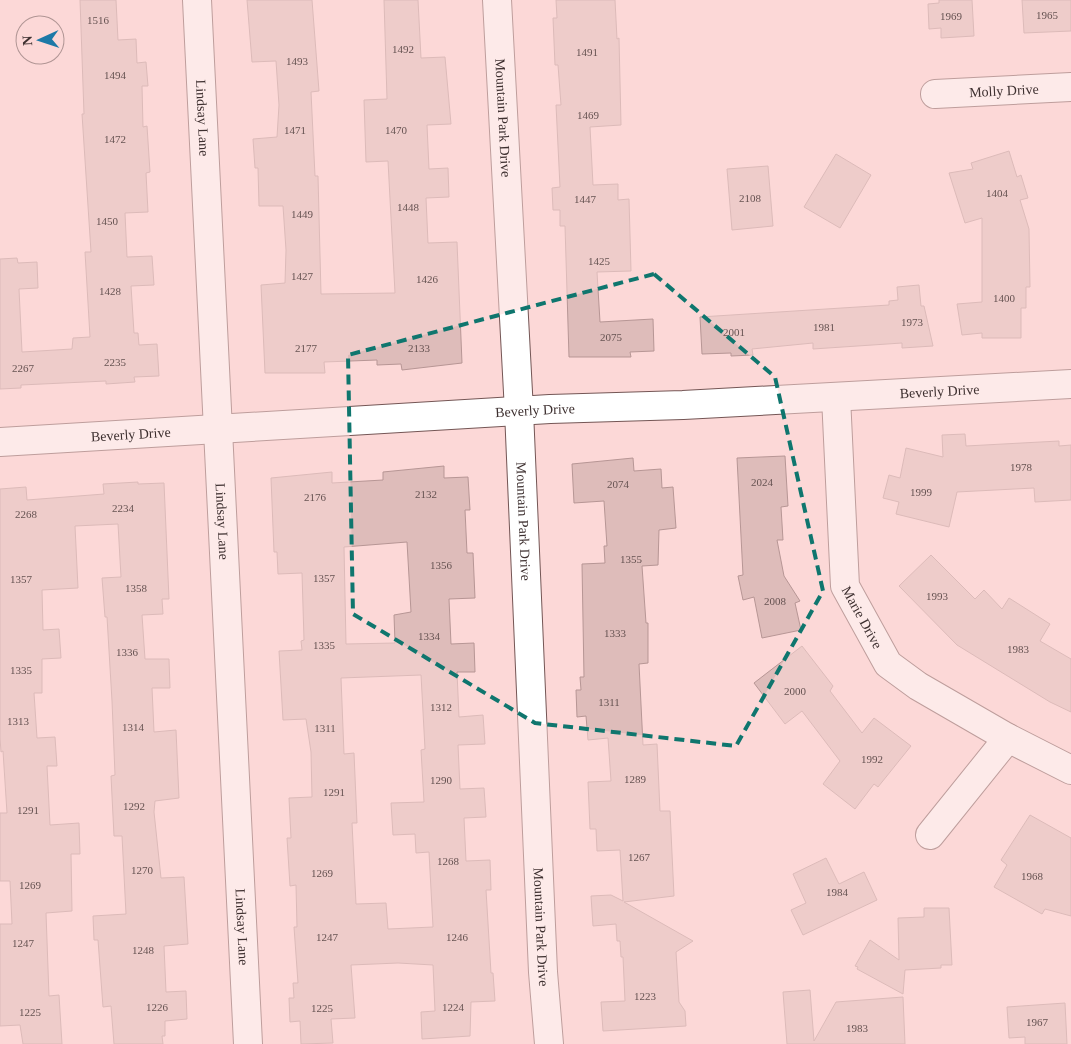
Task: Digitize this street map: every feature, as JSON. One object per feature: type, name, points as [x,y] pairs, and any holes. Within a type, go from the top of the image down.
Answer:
[{"type":"street","name":"Lindsay Lane","points":[[197,0],[248,1044]]},
{"type":"street","name":"Mountain Park Drive","points":[[497,0],[519,411],[543,972],[549,1044]]},
{"type":"street","name":"Molly Drive","points":[[935,94],[1071,87]]},
{"type":"street","name":"Beverly Drive","points":[[0,442],[519,411],[836,397],[1071,384]]},
{"type":"street","name":"Marie Drive","points":[[836,397],[845,586],[888,664],[918,686],[1008,738],[1071,770]]},
{"type":"street","points":[[930,835],[1008,738]]},
{"type":"highlighted area","points":[[654,274],[775,377],[823,591],[736,746],[535,723],[353,614],[348,355]]},
{"type":"building","points":[[80,0],[116,0],[118,40],[136,39],[137,63],[146,62],[148,86],[142,86],[143,127],[147,126],[150,172],[146,173],[148,212],[125,213],[127,257],[152,256],[154,285],[131,286],[134,333],[138,333],[139,345],[157,344],[159,376],[134,377],[135,382],[106,384],[106,381],[21,385],[21,388],[0,389],[0,259],[17,258],[18,263],[37,262],[38,288],[19,289],[22,352],[72,349],[73,338],[90,337],[85,252],[91,252],[82,114],[84,114]]},
{"type":"building","points":[[247,0],[312,0],[319,91],[311,92],[315,176],[318,176],[321,294],[395,293],[388,161],[366,162],[364,100],[387,99],[384,0],[418,0],[421,58],[445,57],[451,124],[427,125],[429,169],[448,168],[449,197],[426,198],[428,243],[457,242],[462,363],[402,370],[401,364],[377,365],[377,360],[324,362],[325,373],[265,373],[261,285],[285,283],[286,250],[283,206],[259,206],[258,168],[255,168],[253,139],[277,137],[279,105],[276,61],[252,62]]},
{"type":"building","points":[[556,0],[615,0],[617,39],[619,38],[621,125],[590,127],[593,185],[618,184],[618,200],[629,199],[631,271],[597,272],[600,322],[653,319],[654,351],[630,352],[631,357],[569,357],[565,226],[560,226],[560,210],[553,210],[552,188],[560,187],[556,105],[561,105],[558,65],[555,65],[553,18],[557,18]]},
{"type":"building","points":[[939,0],[972,0],[974,36],[941,38],[941,28],[929,29],[928,4],[939,3]]},
{"type":"building","points":[[1022,0],[1071,0],[1071,31],[1024,33]]},
{"type":"building","points":[[1009,151],[1017,177],[1021,175],[1028,198],[1020,200],[1029,229],[1030,287],[1026,287],[1026,308],[1021,308],[1021,338],[982,338],[982,333],[962,335],[957,304],[982,302],[982,218],[965,223],[949,173],[973,169],[971,163]]},
{"type":"building","points":[[836,154],[871,175],[840,228],[804,207]]},
{"type":"building","points":[[768,166],[773,226],[732,230],[727,169]]},
{"type":"building","points":[[919,285],[921,306],[924,306],[933,346],[902,348],[902,343],[813,349],[813,343],[752,349],[753,355],[731,356],[731,353],[702,354],[700,317],[889,305],[889,301],[898,300],[897,287]]},
{"type":"building","points":[[965,434],[966,446],[1059,441],[1059,446],[1071,445],[1071,500],[1035,502],[1034,488],[957,492],[949,527],[896,514],[899,502],[883,498],[889,475],[900,478],[906,448],[943,457],[942,435]]},
{"type":"building","points":[[785,456],[788,506],[781,507],[783,540],[777,540],[784,576],[800,601],[795,603],[801,630],[762,638],[754,597],[743,600],[738,576],[743,575],[737,458]]},
{"type":"building","points":[[633,458],[634,471],[661,469],[662,488],[673,487],[676,528],[659,530],[658,565],[642,566],[646,623],[648,623],[648,663],[639,664],[643,745],[657,744],[660,811],[670,811],[674,896],[624,902],[693,941],[676,952],[679,1002],[685,1011],[686,1026],[603,1031],[601,1002],[625,1001],[623,957],[621,957],[620,941],[617,941],[616,924],[593,926],[591,896],[611,895],[623,901],[620,850],[597,851],[596,829],[590,829],[588,782],[611,781],[608,738],[588,740],[586,716],[577,717],[576,690],[581,690],[580,677],[584,677],[582,564],[605,563],[604,546],[607,546],[604,501],[574,503],[572,464]]},
{"type":"building","points":[[444,466],[444,478],[468,477],[470,510],[465,510],[467,553],[473,553],[475,598],[449,599],[451,644],[474,643],[475,672],[457,672],[459,717],[483,715],[485,744],[458,745],[460,789],[484,788],[486,817],[464,818],[466,861],[490,860],[491,890],[486,890],[491,973],[493,973],[495,1001],[471,1002],[470,1036],[422,1039],[421,1012],[435,1011],[433,965],[398,963],[351,965],[355,1018],[331,1019],[333,1043],[301,1044],[300,1021],[290,1022],[289,998],[294,998],[293,983],[298,983],[294,927],[297,927],[296,885],[290,886],[287,838],[291,838],[289,798],[312,797],[311,752],[306,719],[283,720],[279,651],[302,650],[301,641],[304,640],[302,573],[278,574],[277,552],[274,552],[271,478],[332,472],[332,483],[383,480],[383,472]],"holes":[[[407,542],[411,612],[394,615],[395,643],[346,644],[344,547]],[[421,675],[425,749],[421,750],[424,802],[391,803],[393,835],[415,834],[416,853],[429,852],[433,927],[388,929],[386,903],[356,904],[352,823],[357,823],[354,753],[344,754],[341,678]]]},
{"type":"building","points":[[138,482],[138,484],[164,483],[169,599],[162,599],[163,614],[142,615],[145,659],[169,659],[170,688],[152,688],[154,732],[176,730],[179,798],[155,801],[154,812],[161,878],[184,877],[188,944],[164,946],[166,992],[186,991],[187,1019],[165,1021],[165,1036],[162,1036],[163,1044],[114,1044],[111,1006],[103,1007],[98,940],[94,940],[93,916],[126,914],[122,836],[114,836],[111,776],[115,775],[112,701],[107,617],[105,617],[102,578],[121,577],[118,524],[75,526],[78,588],[42,590],[43,630],[59,629],[61,658],[42,659],[42,693],[34,693],[37,738],[55,737],[57,766],[47,766],[50,825],[79,823],[80,854],[71,854],[72,911],[46,913],[49,996],[59,995],[62,1044],[23,1044],[20,1025],[0,1026],[0,924],[12,924],[10,881],[0,881],[0,813],[7,813],[3,751],[1,752],[0,738],[0,489],[26,487],[27,500],[104,494],[103,484]]},
{"type":"building","points":[[931,555],[975,599],[984,590],[1002,609],[1009,598],[1050,624],[1040,641],[1071,659],[1071,712],[1050,702],[957,645],[899,586]]},
{"type":"building","points":[[802,646],[833,686],[830,691],[862,733],[874,718],[911,746],[878,787],[874,784],[855,809],[823,784],[840,761],[802,711],[785,724],[754,683]]},
{"type":"building","points":[[1030,815],[1071,838],[1071,916],[1045,909],[1042,914],[994,887],[1007,865],[1001,860]]},
{"type":"building","points":[[826,858],[839,884],[864,872],[877,900],[803,935],[791,910],[806,903],[793,874]]},
{"type":"building","points":[[924,908],[949,908],[952,965],[941,965],[941,968],[905,970],[903,994],[857,969],[858,967],[855,966],[870,940],[899,960],[898,918],[924,917]]},
{"type":"building","points":[[810,990],[814,1041],[836,1002],[903,997],[905,1044],[787,1044],[783,992]]},
{"type":"building","points":[[1065,1003],[1067,1044],[1025,1044],[1025,1037],[1009,1038],[1007,1007]]}]
